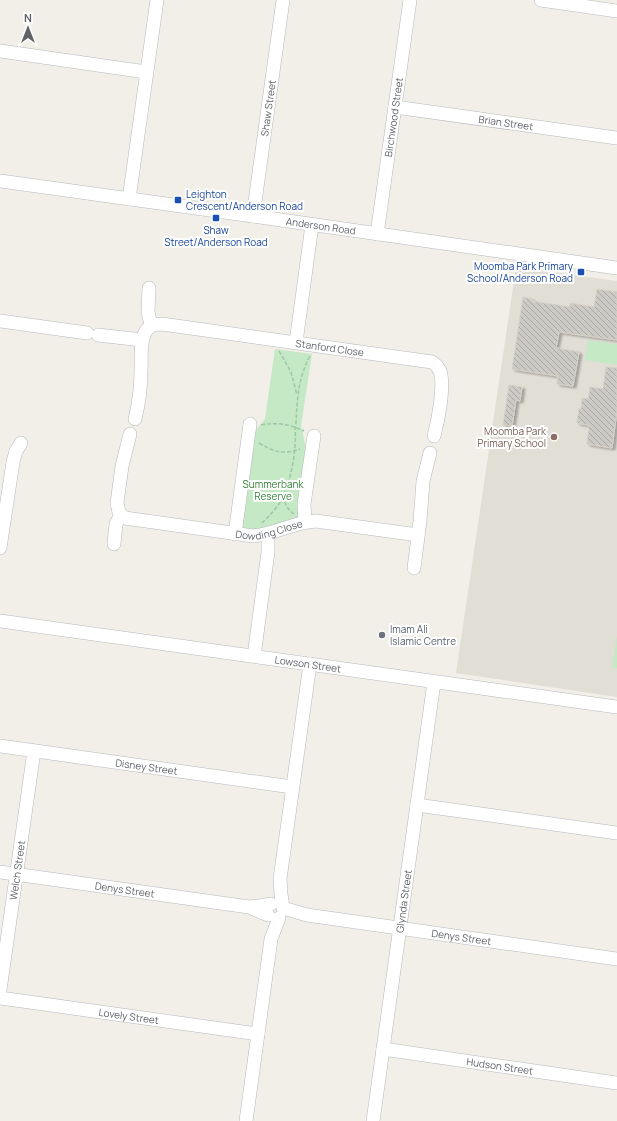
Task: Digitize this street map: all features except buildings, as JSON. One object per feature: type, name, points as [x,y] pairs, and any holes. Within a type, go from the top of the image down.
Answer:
[{"type":"street","points":[[129,199],[156,0]]},
{"type":"street","name":"Shaw Street","points":[[253,216],[283,0]]},
{"type":"street","name":"Birchwood Street","points":[[377,234],[410,0]]},
{"type":"street","points":[[541,0],[617,11]]},
{"type":"street","points":[[0,51],[146,72]]},
{"type":"street","name":"Brian Street","points":[[395,107],[617,138]]},
{"type":"street","name":"Anderson Road","points":[[0,182],[253,216],[617,268]]},
{"type":"street","points":[[296,342],[312,225]]},
{"type":"street","points":[[134,419],[137,410],[140,385],[142,340],[145,332],[151,325],[148,312],[149,288]]},
{"type":"street","points":[[0,321],[142,340]]},
{"type":"street","name":"Stanford Close","points":[[151,325],[162,324],[432,362],[440,370],[441,376],[441,396],[434,436]]},
{"type":"street","points":[[235,534],[249,430]]},
{"type":"street","points":[[114,544],[116,524],[121,515],[118,512],[117,503],[119,481],[130,434]]},
{"type":"street","points":[[0,548],[13,462],[16,451],[21,443]]},
{"type":"street","points":[[301,519],[313,443]]},
{"type":"street","points":[[414,568],[423,481],[430,453]]},
{"type":"street","name":"Dowding Close","points":[[121,515],[128,520],[254,536],[264,529],[301,519],[418,535]]},
{"type":"street","points":[[254,656],[268,552],[264,529]]},
{"type":"street","name":"Lowson Street","points":[[0,620],[617,707]]},
{"type":"street","points":[[246,1121],[271,938],[281,894],[280,879],[310,664]]},
{"type":"street","name":"Glynda Street","points":[[372,1121],[434,682]]},
{"type":"street","name":"Disney Street","points":[[0,746],[292,787]]},
{"type":"street","name":"Welch Street","points":[[0,990],[34,751]]},
{"type":"street","points":[[417,805],[617,833]]},
{"type":"street","name":"Denys Street","points":[[0,872],[617,959]]},
{"type":"street","name":"Lovely Street","points":[[0,998],[258,1034]]},
{"type":"street","name":"Hudson Street","points":[[382,1049],[617,1083]]},
{"type":"path","points":[[277,340],[277,349],[291,372],[297,397]]},
{"type":"path","points":[[264,529],[283,496],[290,475],[295,451],[297,397],[301,376],[311,355],[312,345]]},
{"type":"path","points":[[279,423],[295,427],[313,443],[295,451],[278,452],[271,450],[256,441],[249,430],[279,423]]},
{"type":"path","points":[[283,496],[288,510],[301,519]]},
{"type":"shaded area","name":"Moomba Park Primary School","points":[[516,267],[617,281],[617,697],[456,673]]},
{"type":"green space","points":[[588,340],[617,344],[617,365],[585,360]]},
{"type":"green space","name":"Summerbank Reserve","points":[[275,349],[312,354],[301,426],[307,452],[299,518],[255,533],[241,527],[251,436],[265,419]]},
{"type":"green space","points":[[617,636],[617,668],[612,668]]},
{"type":"place","name":"Leighton Crescent/Anderson Road","points":[[178,200]]},
{"type":"place","name":"Shaw Street/Anderson Road","points":[[216,218]]},
{"type":"place","name":"Moomba Park Primary School/Anderson Road","points":[[581,272]]},
{"type":"place","name":"Moomba Park Primary School","points":[[554,437]]},
{"type":"place","name":"Imam Ali Islamic Centre","points":[[382,635]]}]
